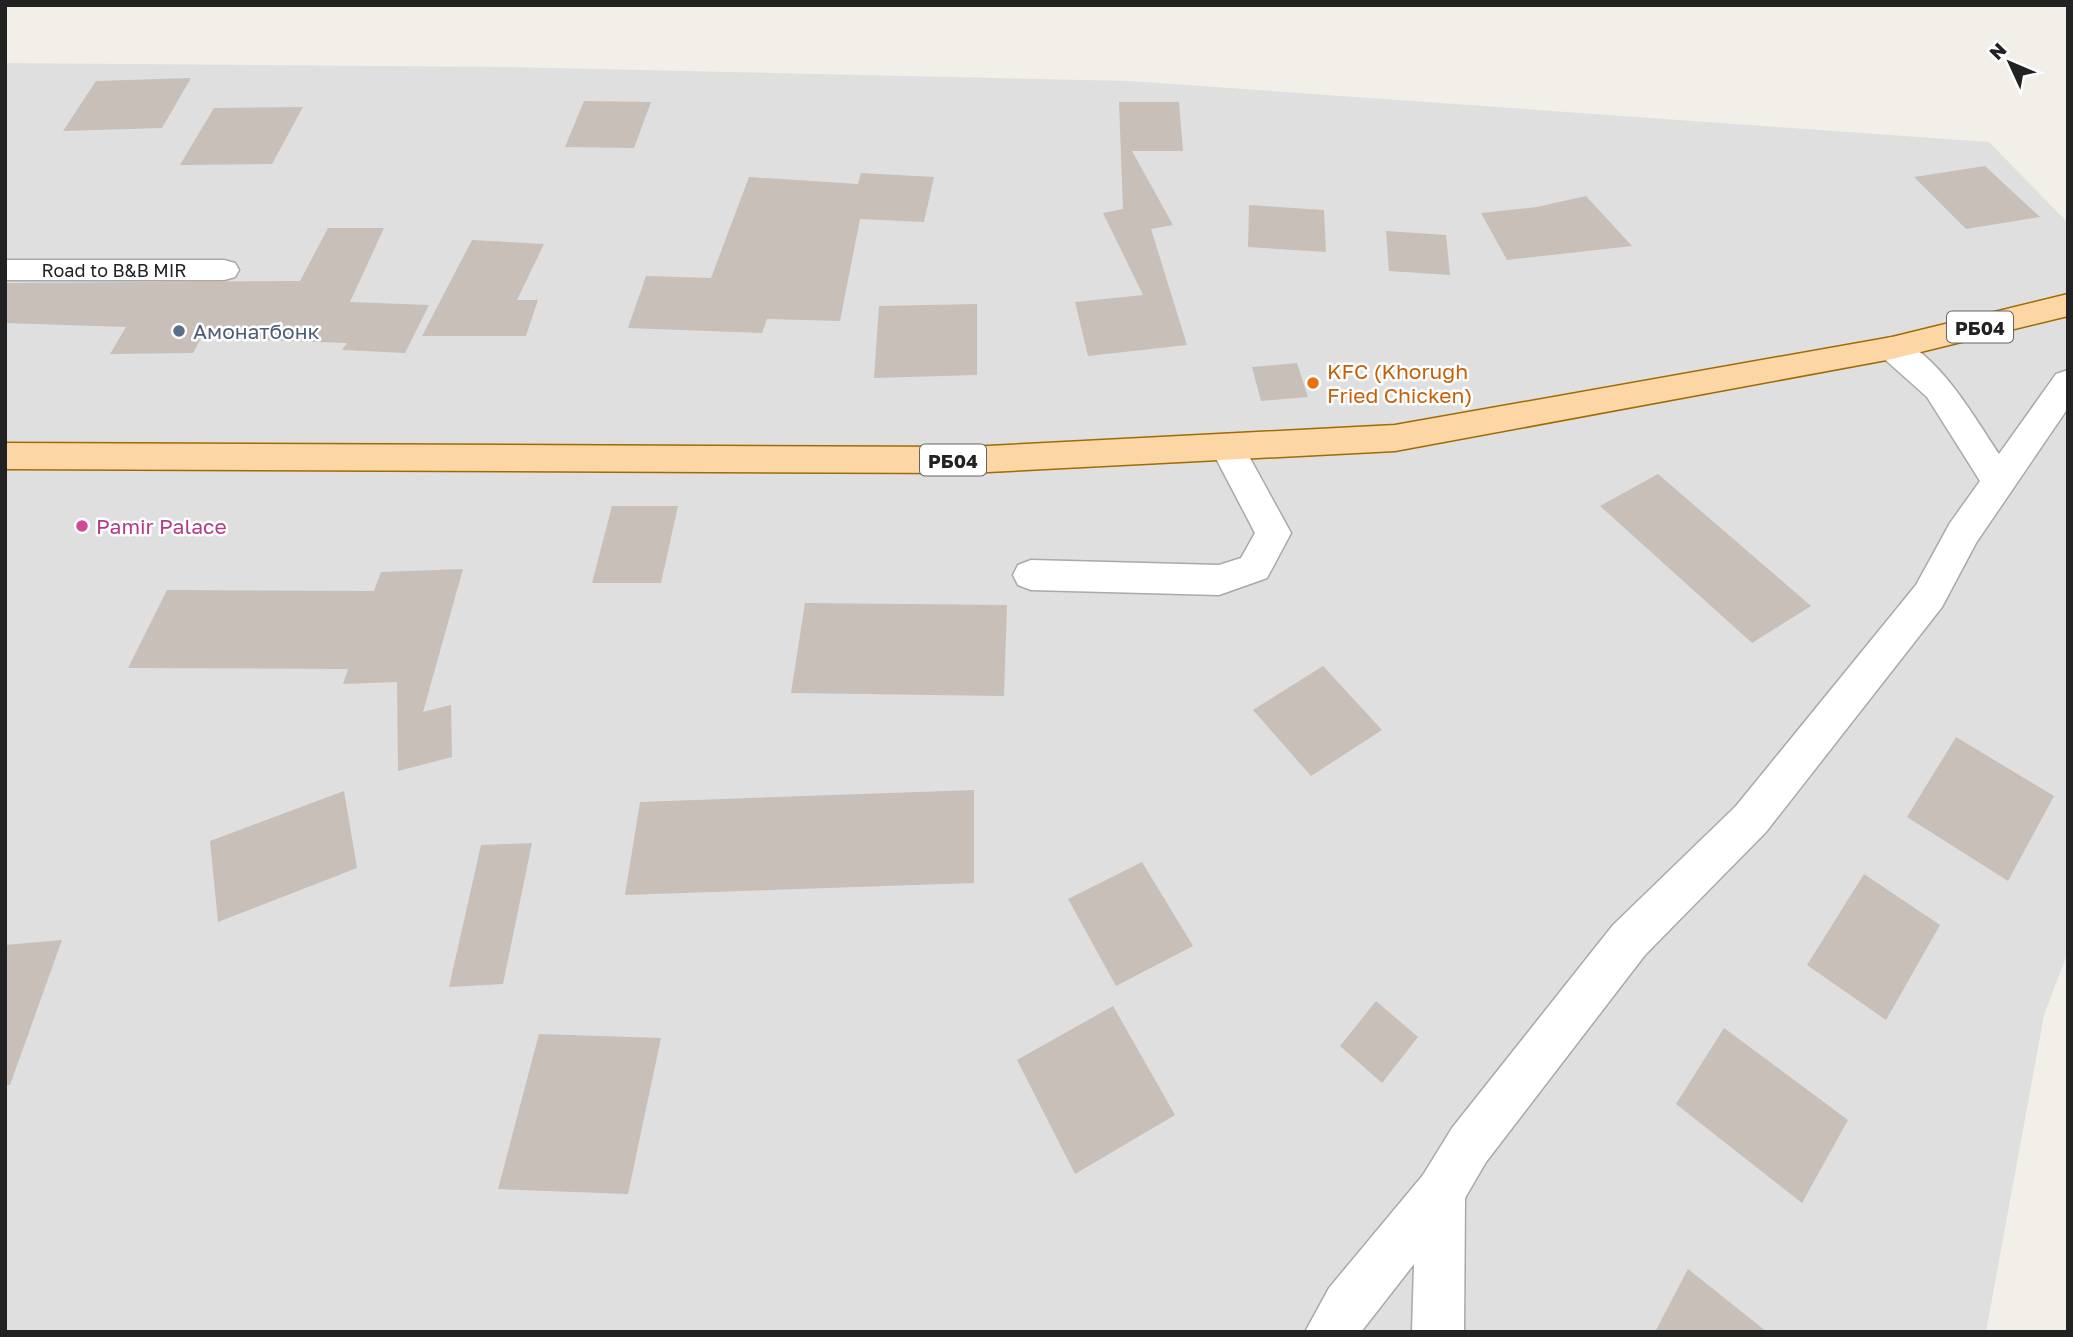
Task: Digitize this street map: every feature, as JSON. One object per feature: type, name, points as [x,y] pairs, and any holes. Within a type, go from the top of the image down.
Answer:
[{"type":"main road","name":"РБ04","points":[[5,456],[968,460],[1395,438],[1892,348],[2068,305]]},
{"type":"street","name":"Road to B&B MIR","points":[[5,270],[224,270]]},
{"type":"street","points":[[1892,348],[1939,389],[1999,481]]},
{"type":"street","points":[[1331,1332],[1347,1306],[1440,1192],[1469,1145],[1629,940],[1751,819],[1929,596],[1964,533],[2068,382]]},
{"type":"street","points":[[1031,575],[1219,580],[1254,568],[1273,533],[1227,447]]},
{"type":"street","points":[[1438,1332],[1440,1192]]},
{"type":"shaded area","points":[[5,63],[507,67],[1130,81],[1989,142],[2068,223],[2068,952],[2044,1015],[1986,1332],[5,1332]]},
{"type":"building","points":[[191,78],[162,128],[63,131],[96,81]]},
{"type":"building","points":[[584,101],[651,102],[634,148],[565,147]]},
{"type":"building","points":[[1119,102],[1179,102],[1183,151],[1132,151],[1173,225],[1151,229],[1187,345],[1088,356],[1075,302],[1143,295],[1103,213],[1123,209]]},
{"type":"building","points":[[303,107],[272,164],[180,165],[214,108]]},
{"type":"building","points":[[1985,166],[2040,217],[1966,229],[1914,177]]},
{"type":"building","points":[[861,173],[934,177],[924,222],[860,219],[840,321],[767,319],[762,333],[628,328],[646,276],[711,278],[749,177],[858,184]]},
{"type":"building","points":[[1586,196],[1632,246],[1507,260],[1481,213],[1537,207]]},
{"type":"building","points":[[1249,205],[1324,210],[1326,252],[1248,247]]},
{"type":"building","points":[[328,228],[384,228],[350,302],[429,305],[405,353],[342,350],[347,343],[201,338],[193,353],[110,354],[126,327],[5,323],[5,283],[300,281]]},
{"type":"building","points":[[1386,231],[1446,235],[1450,275],[1389,271]]},
{"type":"building","points":[[472,240],[544,244],[517,300],[538,300],[526,336],[422,336]]},
{"type":"building","points":[[977,304],[977,375],[874,378],[879,306]]},
{"type":"building","points":[[1297,363],[1308,397],[1261,401],[1252,367]]},
{"type":"building","points":[[1658,474],[1811,606],[1752,643],[1600,506]]},
{"type":"building","points":[[612,506],[678,506],[661,583],[592,583]]},
{"type":"building","points":[[463,569],[423,712],[451,705],[452,757],[398,771],[397,682],[343,684],[348,669],[128,668],[167,590],[374,591],[381,572]]},
{"type":"building","points":[[805,603],[1007,605],[1004,696],[791,693]]},
{"type":"building","points":[[1323,666],[1382,730],[1311,776],[1253,710]]},
{"type":"building","points":[[1956,737],[2054,796],[2008,881],[1907,817]]},
{"type":"building","points":[[974,790],[974,883],[625,895],[640,802]]},
{"type":"building","points":[[344,791],[357,868],[218,922],[210,841]]},
{"type":"building","points":[[532,843],[503,984],[449,987],[481,845]]},
{"type":"building","points":[[1142,862],[1193,946],[1116,986],[1068,899]]},
{"type":"building","points":[[1864,874],[1940,925],[1886,1020],[1807,965]]},
{"type":"building","points":[[62,940],[10,1085],[5,1085],[5,945]]},
{"type":"building","points":[[1376,1001],[1418,1037],[1382,1083],[1340,1046]]},
{"type":"building","points":[[1113,1006],[1175,1115],[1075,1174],[1017,1060]]},
{"type":"building","points":[[1724,1028],[1848,1120],[1802,1203],[1676,1104]]},
{"type":"building","points":[[539,1034],[661,1038],[628,1194],[498,1189]]},
{"type":"building","points":[[1688,1269],[1767,1332],[1655,1332]]},
{"type":"place","name":"Амонатбонк","points":[[179,331]]},
{"type":"place","name":"KFC (Khorugh Fried Chicken)","points":[[1313,383]]},
{"type":"place","name":"Pamir Palace","points":[[82,526]]}]
